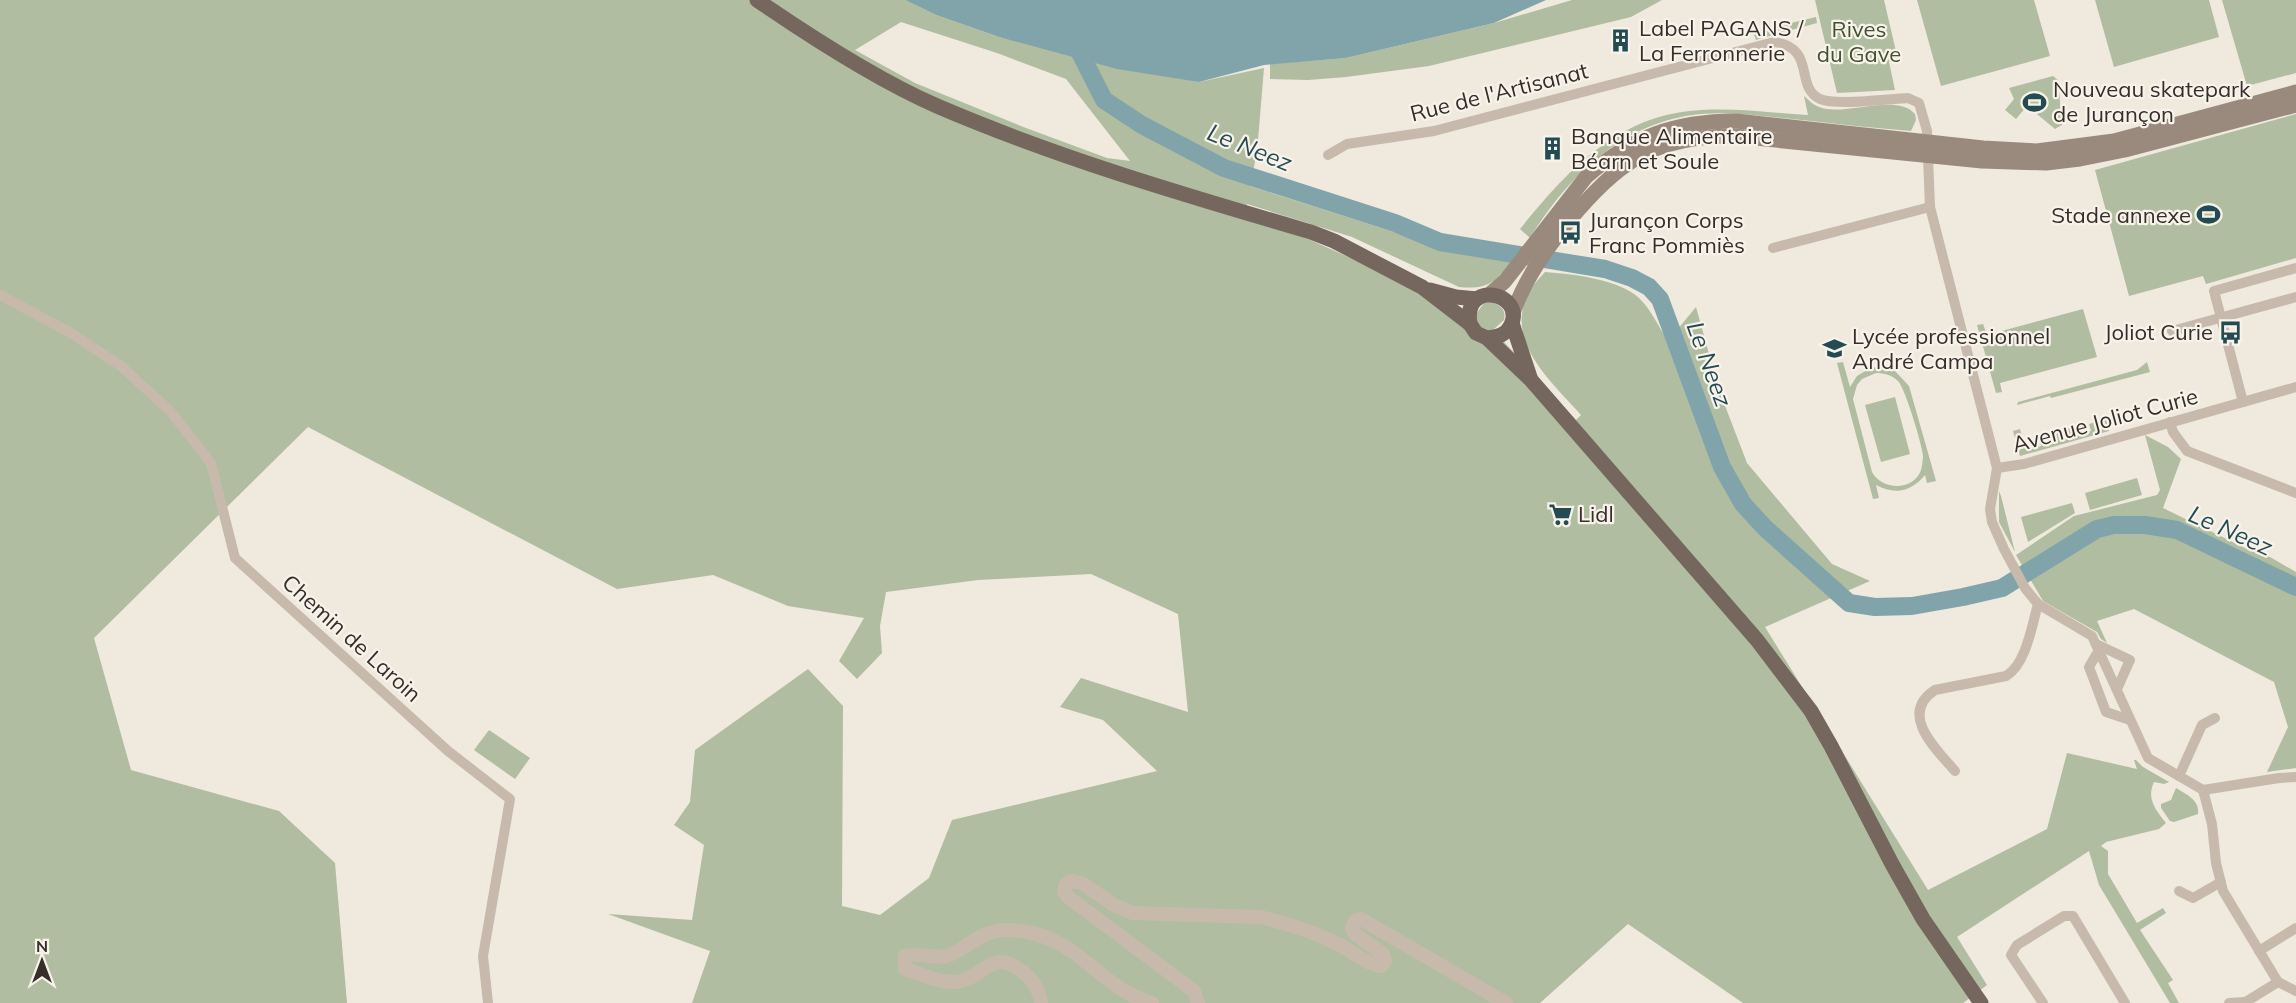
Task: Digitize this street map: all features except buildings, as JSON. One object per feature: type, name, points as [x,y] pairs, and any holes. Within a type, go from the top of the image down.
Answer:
[{"type":"main road","points":[[757,0],[877,75],[936,105],[1154,187],[1334,241],[1422,287],[1470,324],[1480,336],[1488,338],[1498,337],[1507,332],[1523,271],[1586,177],[1599,165],[1635,141],[1678,126],[1712,121],[1736,121],[1928,148],[2014,163],[2065,162],[2125,150],[2296,105]]},
{"type":"main road","points":[[1928,148],[2037,151],[2090,145],[2114,141],[2296,92]]},
{"type":"main road","points":[[1470,324],[1468,315],[1471,306],[1523,271]]},
{"type":"main road","points":[[1422,287],[1456,297],[1501,296],[1509,303],[1530,380]]},
{"type":"main road","points":[[1488,338],[1530,380],[1757,640],[1811,711],[1832,746],[1892,864],[1923,919],[1981,1003]]},
{"type":"street","name":"Rue de l'Artisanat","points":[[1328,155],[1347,144],[1434,131],[1774,42],[1785,44],[1801,56],[1810,91],[1819,99],[1831,102],[1908,98],[1919,103],[1928,148]]},
{"type":"street","name":"Avenue Joliot Curie","points":[[1928,148],[1930,207],[1997,468],[2024,464],[2296,387]]},
{"type":"street","points":[[1773,248],[1930,207]]},
{"type":"street","points":[[2243,402],[2214,291],[2296,268]]},
{"type":"street","name":"Chemin de Laroin","points":[[0,295],[71,333],[121,366],[162,403],[211,463],[236,558],[448,750],[510,799],[483,956],[488,1003]]},
{"type":"street","points":[[2172,332],[2296,297]]},
{"type":"street","points":[[2170,422],[2173,432],[2187,451],[2296,493]]},
{"type":"street","points":[[1997,468],[1990,509],[1992,522],[2004,549],[2025,588],[2038,604],[2092,636],[2148,758],[2203,790],[2296,777]]},
{"type":"street","points":[[1955,771],[1920,728],[1922,705],[1927,695],[1935,690],[2006,676],[2013,672],[2021,662],[2038,604]]},
{"type":"street","points":[[2098,647],[2130,660],[2116,689]]},
{"type":"street","points":[[2098,647],[2089,667],[2106,712],[2130,720]]},
{"type":"street","points":[[2179,776],[2202,725],[2215,718]]},
{"type":"street","points":[[2203,790],[2212,824],[2216,863],[2223,891],[2278,982],[2296,991]]},
{"type":"street","points":[[1198,1003],[1194,991],[1068,897],[1064,891],[1066,884],[1073,881],[1082,883],[1114,904],[1133,913],[1260,918],[1280,922],[1338,944],[1374,965],[1381,966],[1385,961],[1383,954],[1354,933],[1352,927],[1356,920],[1361,919],[1506,1003]]},
{"type":"street","points":[[2180,891],[2193,898],[2221,882]]},
{"type":"street","points":[[2043,1003],[2011,955],[2017,945],[2064,916],[2073,916],[2125,1003]]},
{"type":"street","points":[[1041,1003],[1039,991],[1032,980],[1016,966],[1005,961],[991,963],[956,982],[905,969],[905,956],[914,954],[943,957],[986,934],[1008,928],[1025,930],[1064,946],[1109,983],[1152,1003]]},
{"type":"street","points":[[2259,951],[2296,928]]},
{"type":"street","points":[[2229,1003],[2244,1003],[2278,982]]},
{"type":"green space","points":[[0,0],[905,0],[936,15],[999,37],[1199,82],[1264,68],[1257,152],[1250,186],[1432,246],[1512,260],[1490,283],[1477,287],[1459,287],[1352,237],[1247,204],[1245,214],[1279,226],[1476,314],[1484,303],[1493,302],[1503,309],[1504,320],[1493,330],[1576,420],[1581,415],[1536,362],[1523,332],[1522,315],[1526,298],[1545,272],[1595,279],[1620,286],[1639,298],[1647,307],[1668,341],[1696,307],[1719,390],[1747,463],[1832,564],[1870,581],[1765,627],[1928,890],[2047,829],[2067,753],[2137,769],[2134,760],[2136,760],[2143,767],[2169,782],[2164,784],[2154,782],[2151,794],[2153,804],[2166,823],[2159,829],[2106,842],[2101,846],[2108,851],[2108,874],[2137,923],[2163,908],[2166,913],[2140,930],[2173,980],[2168,983],[2179,1003],[2170,1003],[2099,885],[2089,851],[1957,937],[1987,985],[1963,1003],[1743,1003],[1628,924],[1540,1003],[692,1003],[710,951],[608,914],[692,920],[704,845],[674,825],[690,802],[695,750],[808,669],[843,706],[842,906],[880,915],[929,878],[952,820],[1157,771],[1103,720],[1060,707],[1081,678],[1188,712],[1178,614],[1091,574],[978,580],[886,592],[880,626],[882,653],[857,679],[839,661],[864,618],[788,606],[713,575],[617,589],[308,427],[94,638],[131,770],[279,811],[335,863],[347,1003],[0,1003]],"holes":[[[901,22],[997,53],[1066,79],[1130,161],[1107,158],[1026,128],[915,83],[855,50]]]},
{"type":"green space","points":[[1572,0],[1662,0],[1631,17],[1429,66],[1346,77],[1308,80],[1270,79],[1270,64],[1346,58],[1494,23]]},
{"type":"green space","name":"Rives du Gave","points":[[1815,0],[1884,0],[1898,60],[1889,62],[1895,90],[1837,93]]},
{"type":"green space","points":[[1917,0],[2034,0],[2050,56],[1941,86]]},
{"type":"green space","points":[[2095,0],[2209,0],[2219,37],[2114,67]]},
{"type":"green space","points":[[2222,0],[2296,0],[2296,73],[2247,86]]},
{"type":"green space","points":[[1816,17],[1817,23],[1756,40],[1753,32]]},
{"type":"green space","name":"Nouveau skatepark de Jurançon","points":[[2053,76],[2058,80],[2062,125],[2055,129],[2027,106],[2016,119],[2005,110],[2014,99],[2009,88]]},
{"type":"green space","points":[[1804,96],[1817,106],[1830,109],[1896,105],[1907,108],[1915,114],[1916,120],[1911,131],[1742,114],[1701,114],[1673,119],[1647,127],[1601,155],[1562,193],[1530,238],[1520,229],[1577,166],[1598,148],[1621,133],[1673,114],[1702,110],[1742,110],[1808,115]]},
{"type":"green space","name":"Stade annexe","points":[[2296,114],[2296,258],[2206,284],[2203,276],[2129,296],[2095,170]]},
{"type":"green space","points":[[2083,309],[2097,357],[2000,383],[2002,392],[1996,393],[1977,325],[1983,324],[1987,335]]},
{"type":"green space","points":[[1843,362],[1850,387],[1857,376],[1872,367],[1895,371],[1909,386],[1936,481],[1927,483],[1925,475],[1914,485],[1896,491],[1876,485],[1879,498],[1873,499],[1837,363]],"holes":[[[1876,373],[1893,377],[1901,386],[1922,450],[1921,470],[1912,482],[1905,485],[1883,483],[1872,472],[1853,399],[1857,385],[1862,379]]]},
{"type":"green space","points":[[2147,362],[2150,372],[2017,405],[2018,402],[2137,370]]},
{"type":"green space","points":[[1895,397],[1910,454],[1881,462],[1865,405]]},
{"type":"green space","points":[[2106,419],[2109,431],[2020,456],[2013,431],[2020,429],[2025,447],[2031,446],[2032,449],[2041,446],[2039,437],[2074,427],[2076,435],[2091,431],[2089,424]]},
{"type":"green space","points":[[2145,435],[2168,447],[2181,459],[2163,508],[2249,550],[2270,557],[2296,572],[2296,768],[2267,772],[2288,727],[2274,682],[2134,609],[2097,621],[2107,643],[2097,632],[2043,601],[2016,555],[2074,516],[2157,495],[2160,490]]},
{"type":"green space","points":[[2137,478],[2142,495],[2090,510],[2085,493]]},
{"type":"green space","points":[[1999,491],[2001,496],[2015,552],[1999,522]]},
{"type":"green space","points":[[2072,503],[2075,513],[2028,542],[2021,517]]},
{"type":"green space","points":[[489,730],[530,758],[515,779],[474,750]]},
{"type":"green space","points":[[2176,788],[2195,801],[2198,814],[2174,822],[2170,821],[2161,808],[2161,804],[2171,800]]},
{"type":"water","points":[[905,0],[1546,0],[1494,23],[1346,58],[1264,65],[1199,82],[1117,69],[999,37],[936,15]]},
{"type":"waterway","name":"Le Neez","points":[[1073,39],[1104,100],[1142,125],[1224,168],[1395,223],[1440,242],[1605,269],[1632,278],[1649,287],[1660,299],[1722,467],[1743,504],[1765,528],[1849,603],[1875,607],[1912,606],[2002,588],[2097,529],[2114,525],[2145,525],[2177,530],[2296,587]]},
{"type":"place","name":"Label PAGANS / La Ferronnerie","points":[[1621,41]]},
{"type":"place","name":"Nouveau skatepark de Jurançon","points":[[2035,102]]},
{"type":"place","name":"Banque Alimentaire Béarn et Soule","points":[[1553,149]]},
{"type":"place","name":"Stade annexe","points":[[2209,215]]},
{"type":"place","name":"Jurançon Corps Franc Pommiès","points":[[1571,233]]},
{"type":"place","name":"Joliot Curie","points":[[2231,332]]},
{"type":"place","name":"Lycée professionnel André Campa","points":[[1834,349]]},
{"type":"place","name":"Lidl","points":[[1560,514]]}]
